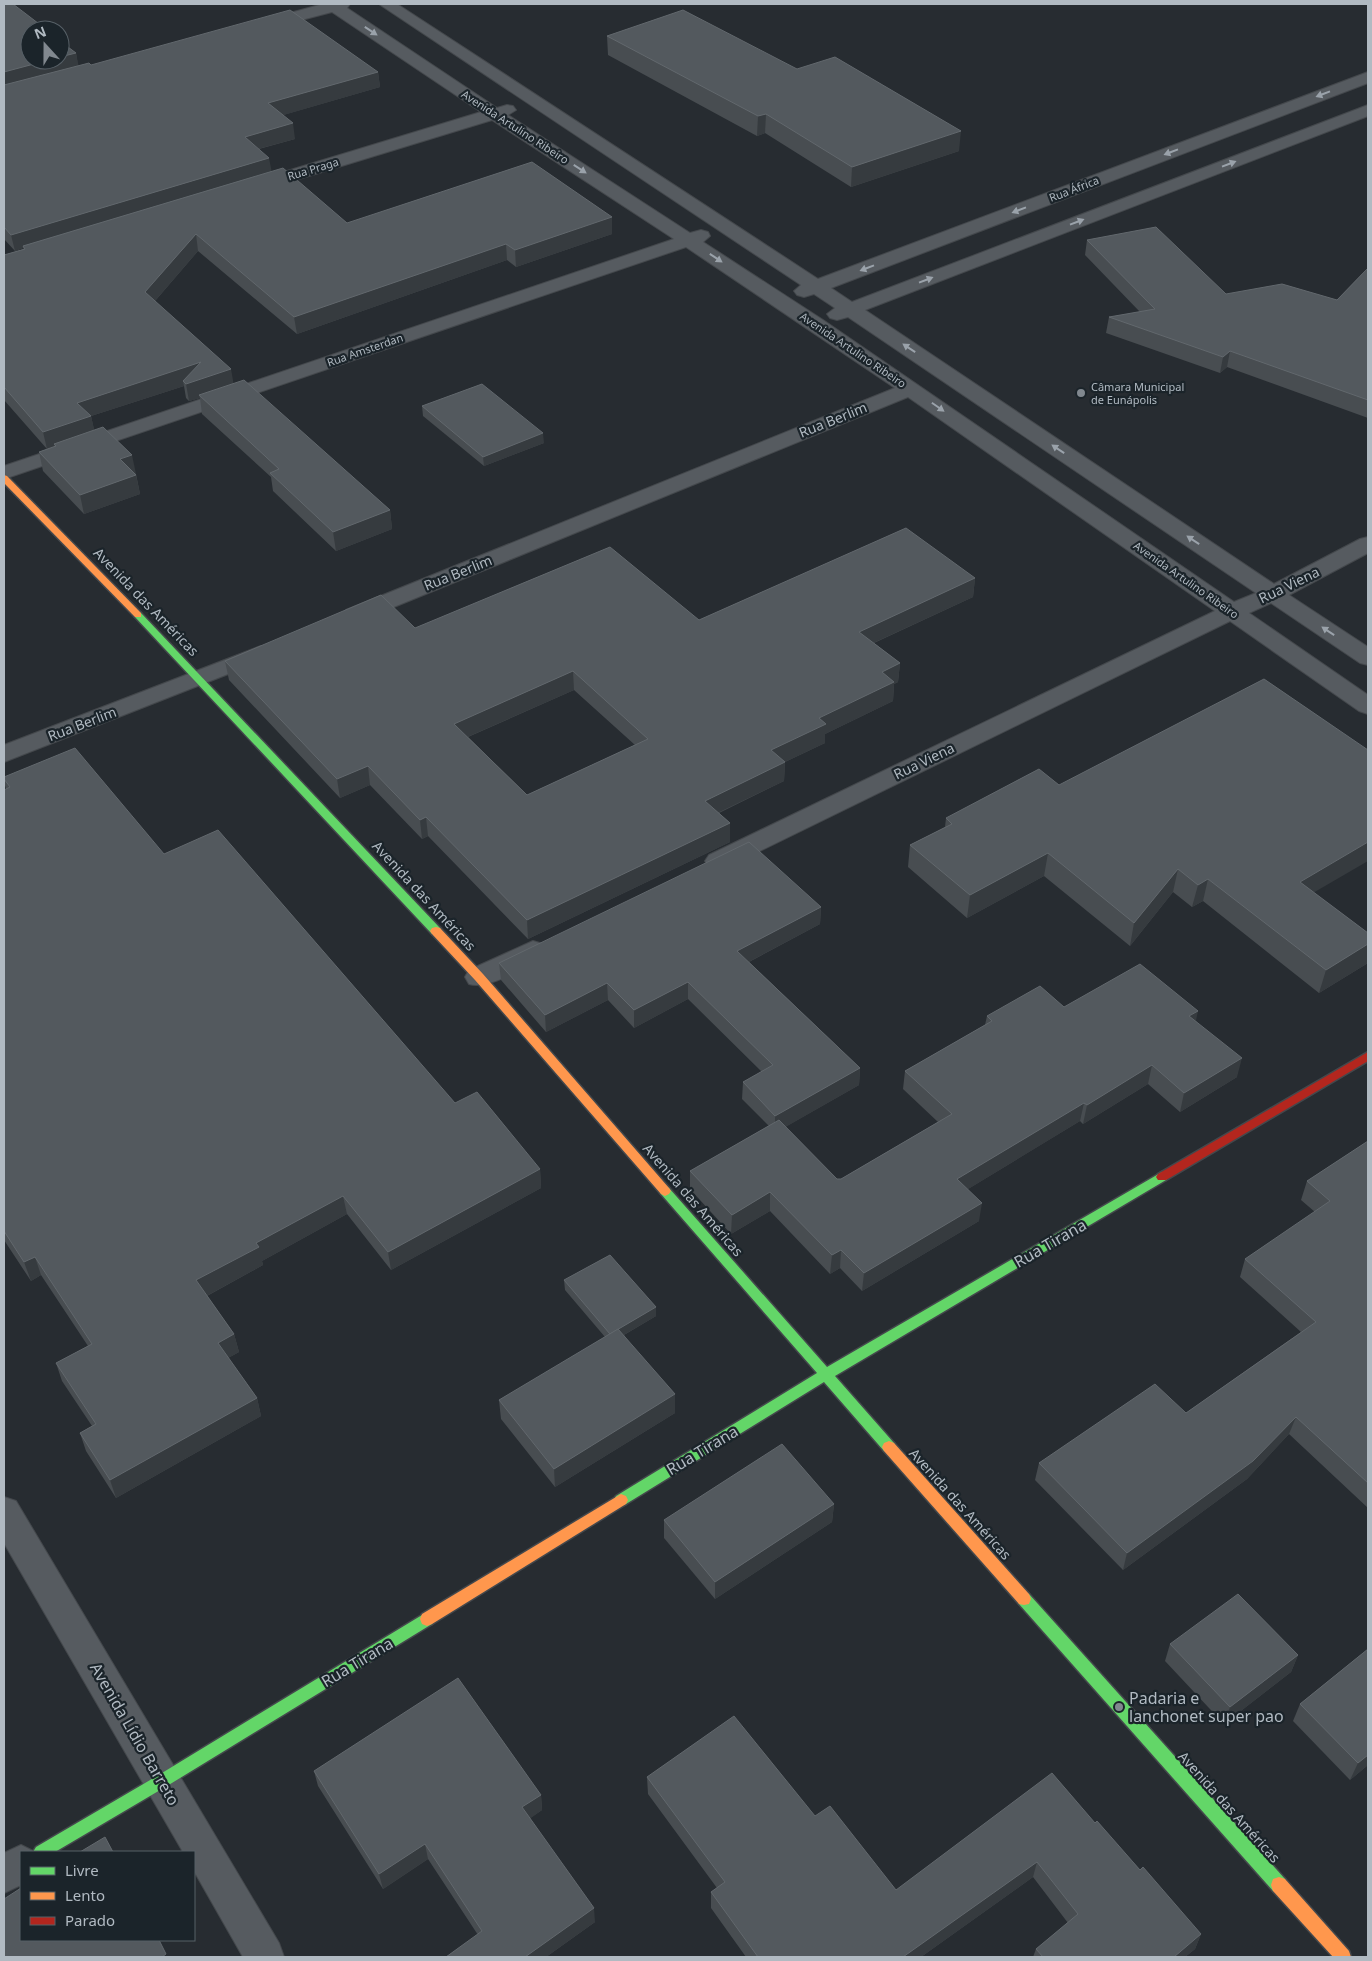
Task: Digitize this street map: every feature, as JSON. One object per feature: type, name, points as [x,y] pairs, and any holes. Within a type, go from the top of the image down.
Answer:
[{"type":"street","points":[[249,29],[336,4]]},
{"type":"street","name":"Avenida Artulino Ribeiro","points":[[336,4],[495,114],[816,324],[1368,706]]},
{"type":"street","points":[[387,4],[817,287],[1368,658]]},
{"type":"street","name":"Rua África","points":[[780,300],[1368,77]]},
{"type":"street","name":"Rua Praga","points":[[240,191],[535,102]]},
{"type":"street","points":[[816,324],[850,309],[1368,110]]},
{"type":"street","name":"Rua Amsterdan","points":[[4,472],[727,228]]},
{"type":"street","name":"Rua Berlim","points":[[339,622],[911,389]]},
{"type":"street","name":"Avenida das Américas","points":[[4,478],[200,678],[479,977],[825,1375],[1344,1957]]},
{"type":"street","name":"Rua Viena","points":[[694,873],[1231,612],[1273,594],[1368,544]]},
{"type":"street","name":"Rua Berlim","points":[[4,754],[283,644]]},
{"type":"street","points":[[479,977],[550,942]]},
{"type":"street","name":"Rua Tirana","points":[[43,1851],[162,1781],[825,1375],[1368,1056]]},
{"type":"street","name":"Avenida Lídio Barreto","points":[[4,1512],[265,1957]]},
{"type":"street","points":[[4,1874],[20,1865]]},
{"type":"building","points":[[4,4],[13,4],[34,20],[20,20],[20,68],[4,72]]},
{"type":"building","points":[[290,10],[378,72],[268,103],[293,123],[245,137],[269,158],[11,235],[4,227],[4,85],[62,70],[70,70],[70,68],[89,63],[91,65]]},
{"type":"building","points":[[683,10],[797,69],[835,57],[961,131],[852,167],[766,114],[758,116],[607,36]]},
{"type":"building","points":[[70,48],[76,53],[70,54]]},
{"type":"building","points":[[532,162],[612,217],[515,250],[506,244],[294,317],[196,234],[145,292],[231,369],[186,384],[183,381],[201,362],[77,403],[91,416],[43,432],[4,387],[4,255],[25,249],[23,246],[283,168],[347,223]]},
{"type":"building","points":[[1156,227],[1226,294],[1282,284],[1337,300],[1368,268],[1368,400],[1230,351],[1223,357],[1109,317],[1155,309],[1087,240]]},
{"type":"building","points":[[244,380],[390,510],[333,532],[270,473],[279,469],[199,395]]},
{"type":"building","points":[[482,384],[543,433],[483,457],[422,406]]},
{"type":"building","points":[[103,427],[132,455],[120,459],[136,475],[80,495],[39,452],[56,446],[54,444]]},
{"type":"building","points":[[906,528],[975,578],[859,632],[900,663],[882,672],[894,682],[819,718],[826,724],[771,750],[785,762],[705,801],[730,823],[527,920],[426,817],[420,820],[368,766],[337,779],[225,661],[381,595],[415,628],[610,547],[699,620]],"holes":[[[573,671],[648,739],[527,795],[454,724]]]},
{"type":"building","points":[[1264,679],[1368,750],[1368,842],[1300,882],[1368,933],[1368,944],[1326,970],[1208,879],[1198,885],[1178,869],[1134,923],[1048,853],[970,895],[910,845],[952,824],[946,818],[1039,769],[1059,785]]},
{"type":"building","points":[[75,748],[164,854],[218,830],[455,1103],[477,1092],[540,1169],[388,1252],[343,1196],[256,1243],[259,1247],[196,1280],[234,1334],[218,1343],[257,1398],[110,1480],[80,1433],[96,1424],[56,1363],[92,1344],[35,1257],[24,1262],[4,1231],[4,790],[10,787],[4,777]]},
{"type":"building","points":[[749,842],[821,907],[737,951],[860,1068],[775,1116],[743,1082],[773,1065],[688,982],[634,1010],[607,983],[545,1015],[499,963]]},
{"type":"building","points":[[1140,964],[1198,1011],[1189,1016],[1242,1058],[1184,1093],[1152,1065],[1087,1105],[1084,1103],[957,1179],[982,1203],[864,1273],[841,1250],[832,1255],[770,1192],[732,1215],[690,1171],[779,1120],[837,1179],[841,1179],[952,1114],[905,1071],[992,1021],[987,1016],[1040,986],[1064,1007]]},
{"type":"building","points":[[1368,1141],[1368,1483],[1296,1417],[1253,1461],[1127,1553],[1039,1463],[1155,1384],[1186,1413],[1316,1322],[1245,1259],[1330,1201],[1307,1181]]},
{"type":"building","points":[[610,1255],[656,1307],[610,1334],[564,1280]]},
{"type":"building","points":[[618,1329],[675,1394],[554,1469],[499,1400]]},
{"type":"building","points":[[782,1444],[834,1504],[715,1582],[664,1520]]},
{"type":"building","points":[[1238,1594],[1298,1655],[1230,1707],[1170,1644]]},
{"type":"building","points":[[1368,1649],[1368,1755],[1358,1763],[1300,1704]]},
{"type":"building","points":[[458,1678],[541,1795],[522,1807],[594,1908],[525,1957],[446,1957],[482,1931],[425,1844],[379,1874],[314,1771]]},
{"type":"building","points":[[734,1716],[815,1816],[830,1806],[896,1890],[1052,1773],[1095,1823],[1097,1821],[1140,1870],[1143,1867],[1201,1934],[1174,1957],[1043,1957],[1036,1949],[1078,1914],[1037,1862],[903,1957],[758,1957],[711,1892],[725,1882],[647,1777]]},
{"type":"building","points":[[105,1837],[112,1851],[82,1851]]},
{"type":"building","points":[[20,1889],[20,1941],[160,1941],[166,1954],[162,1957],[4,1957],[4,1899]]},
{"type":"traffic: fast","points":[[138,615],[436,931]]},
{"type":"traffic: fast","points":[[621,1500],[825,1375],[1162,1177]]},
{"type":"traffic: fast","points":[[665,1191],[889,1447]]},
{"type":"traffic: fast","points":[[1024,1599],[1279,1885]]},
{"type":"traffic: fast","points":[[43,1851],[162,1781],[427,1619]]},
{"type":"traffic: slow","points":[[4,478],[138,615]]},
{"type":"traffic: slow","points":[[436,931],[479,977],[665,1191]]},
{"type":"traffic: slow","points":[[889,1447],[1024,1599]]},
{"type":"traffic: slow","points":[[427,1619],[621,1500]]},
{"type":"traffic: slow","points":[[1279,1885],[1343,1957]]},
{"type":"traffic: jam","points":[[1162,1177],[1368,1056]]},
{"type":"place","name":"Câmara Municipal de Eunápolis","points":[[1081,393]]},
{"type":"place","name":"Padaria e lanchonet super pao","points":[[1119,1707]]}]
